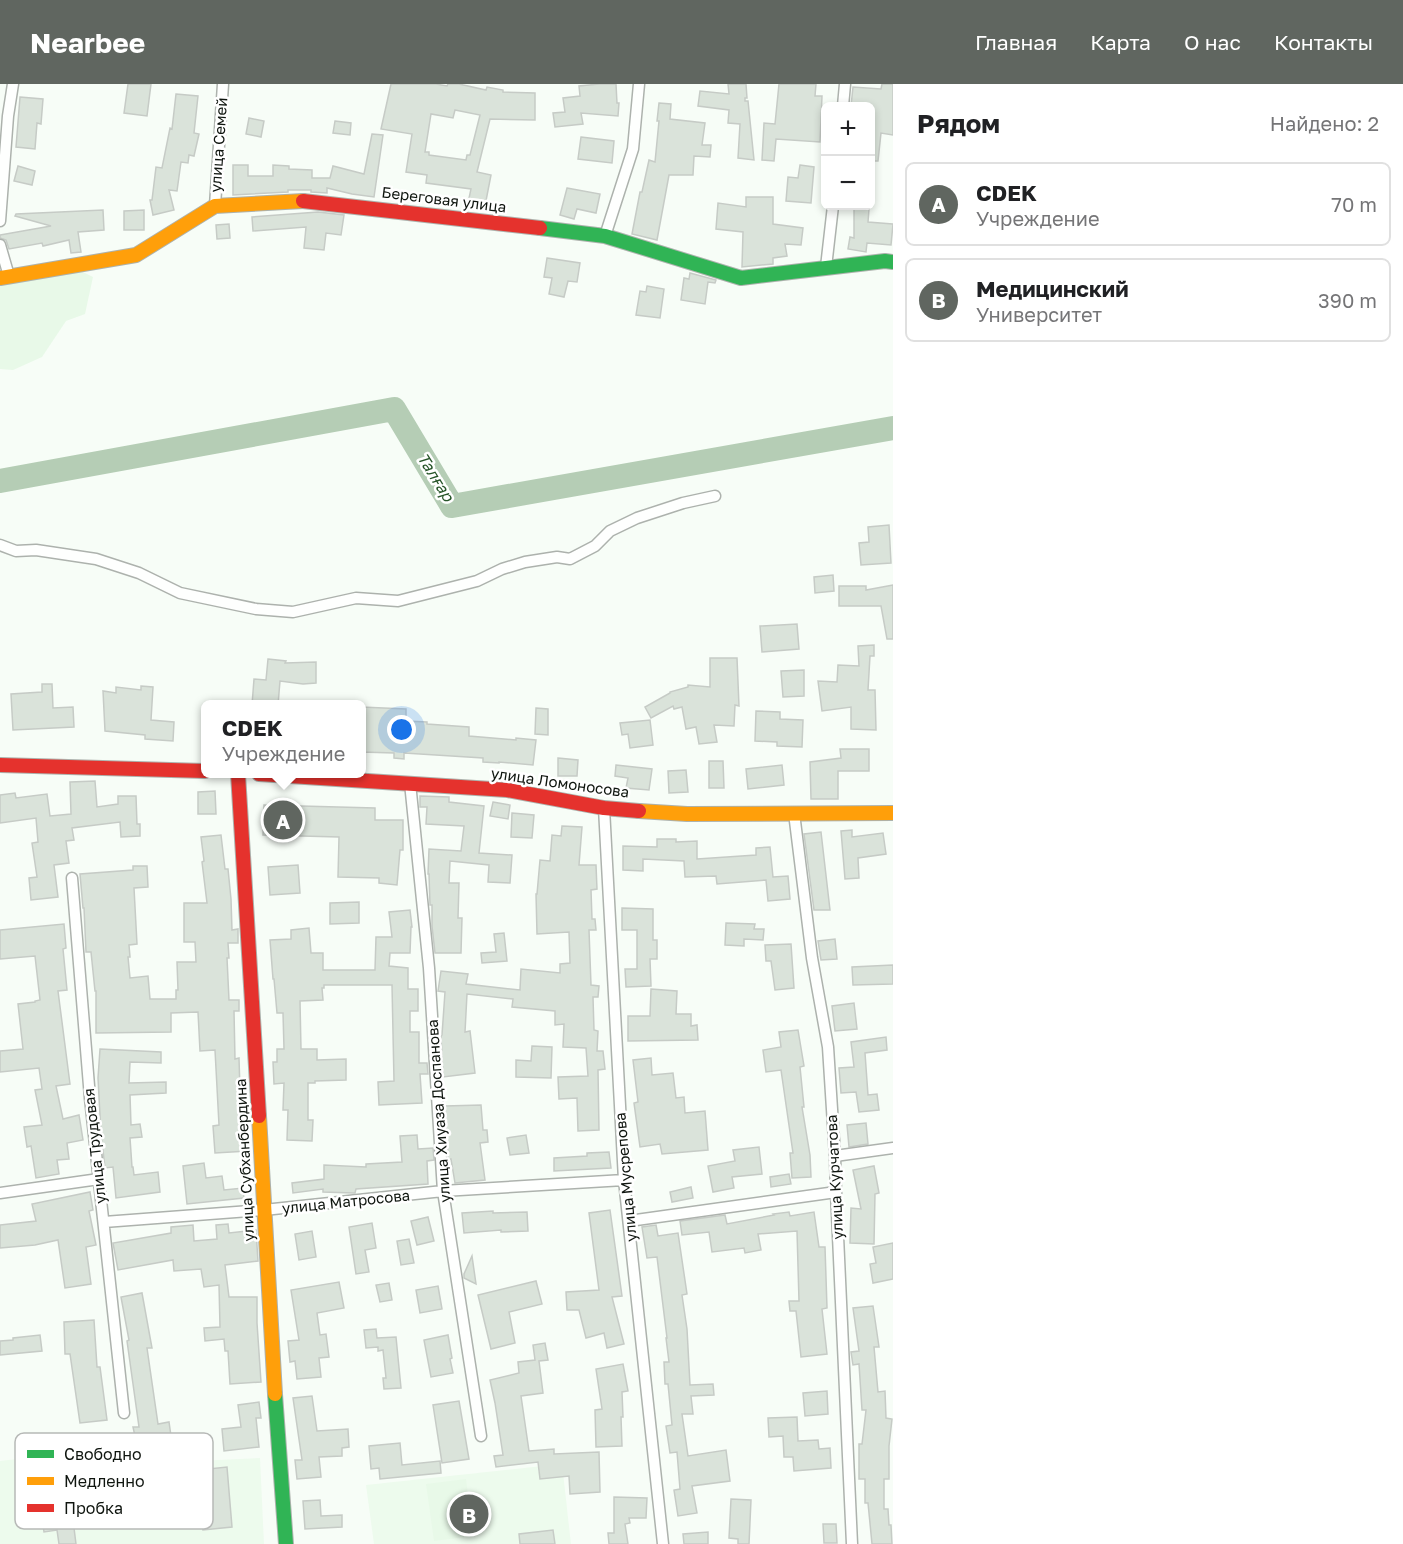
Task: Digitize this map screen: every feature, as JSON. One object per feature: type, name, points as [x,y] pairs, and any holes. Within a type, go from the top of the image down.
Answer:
[{"type":"street","points":[[0,221],[3,150],[13,84]]},
{"type":"street","name":"улица Семей","points":[[214,206],[223,84]]},
{"type":"street","points":[[605,236],[633,149],[639,84]]},
{"type":"street","points":[[843,102],[845,84]]},
{"type":"street","name":"Береговая улица","points":[[5,277],[136,255],[214,206],[308,201],[605,236],[741,278],[826,267],[893,262]]},
{"type":"street","points":[[826,267],[832,210]]},
{"type":"street","points":[[0,245],[5,277]]},
{"type":"street","points":[[0,545],[16,551],[36,550],[96,559],[139,573],[180,593],[256,609],[293,612],[356,598],[398,601],[477,581],[502,569],[525,562],[557,557],[570,559],[595,546],[610,531],[637,518],[683,503],[715,496]]},
{"type":"street","points":[[0,765],[201,771]]},
{"type":"street","name":"улица Субханбердина","points":[[238,778],[286,1544]]},
{"type":"street","name":"улица Ломоносова","points":[[326,778],[507,790],[604,808],[687,814],[893,813]]},
{"type":"street","name":"улица Хиуаза Доспанова","points":[[410,783],[429,968],[443,1191],[481,1436]]},
{"type":"street","name":"улица Мусрепова","points":[[604,808],[624,1180],[663,1544]]},
{"type":"street","name":"улица Курчатова","points":[[794,813],[812,958],[828,1047],[836,1156],[852,1544]]},
{"type":"street","name":"улица Трудовая","points":[[72,878],[90,1098],[124,1413]]},
{"type":"street","points":[[836,1156],[893,1148]]},
{"type":"street","points":[[0,1193],[99,1179]]},
{"type":"street","name":"улица Матросова","points":[[104,1222],[264,1210],[443,1191],[624,1180]]},
{"type":"street","points":[[629,1221],[836,1192]]},
{"type":"shaded area","points":[[71,266],[93,277],[85,314],[66,321],[42,357],[13,370],[0,369],[0,285]]},
{"type":"shaded area","points":[[260,1458],[264,1544],[0,1544],[0,1461],[15,1459],[15,1529],[213,1529],[213,1460]]},
{"type":"shaded area","points":[[562,1464],[571,1544],[374,1544],[366,1485]]},
{"type":"shaded area","points":[[466,1479],[473,1536],[434,1541],[426,1484]]},
{"type":"building","points":[[128,84],[151,84],[147,116],[124,113]]},
{"type":"building","points":[[391,84],[447,86],[448,84],[459,84],[486,90],[487,87],[503,90],[503,92],[535,93],[535,120],[490,119],[477,172],[491,175],[485,206],[468,203],[471,189],[426,183],[427,175],[406,172],[412,134],[381,129]],"holes":[[[455,110],[480,115],[470,155],[467,155],[466,160],[429,155],[429,152],[425,152],[431,114],[453,118]]]},
{"type":"building","points":[[616,84],[617,103],[619,103],[618,116],[581,113],[583,124],[555,127],[553,113],[565,112],[563,98],[580,96],[579,86]]},
{"type":"building","points":[[728,84],[746,84],[747,98],[745,101],[748,101],[754,160],[738,158],[740,124],[728,123],[729,110],[698,106],[700,91],[729,94]]},
{"type":"building","points":[[779,84],[816,84],[815,96],[822,96],[820,142],[776,139],[774,161],[762,160],[764,123],[775,124]]},
{"type":"building","points":[[882,84],[893,84],[893,135],[881,133],[878,161],[875,161],[875,102],[851,102],[853,87],[881,89]]},
{"type":"building","points":[[176,94],[198,96],[194,133],[199,134],[194,156],[189,155],[188,163],[181,162],[177,191],[169,190],[174,210],[153,215],[150,200],[152,200],[156,167],[162,168],[170,128],[172,129]]},
{"type":"building","points":[[20,97],[43,99],[41,124],[37,123],[35,149],[16,147]]},
{"type":"building","points":[[659,103],[671,104],[670,119],[705,123],[702,145],[711,145],[710,157],[694,156],[693,175],[669,175],[657,240],[632,234],[649,160],[655,162]]},
{"type":"building","points":[[249,118],[264,121],[261,137],[246,134]]},
{"type":"building","points":[[335,121],[351,123],[350,135],[333,133]]},
{"type":"building","points":[[372,134],[383,135],[374,197],[327,188],[327,193],[288,190],[288,192],[233,195],[233,165],[248,165],[248,176],[273,176],[273,165],[289,166],[289,169],[312,170],[312,178],[330,178],[333,166],[364,174]]},
{"type":"building","points":[[581,137],[614,141],[612,163],[578,159]]},
{"type":"building","points":[[800,165],[814,167],[811,203],[786,201],[788,177],[798,178]]},
{"type":"building","points":[[18,166],[35,171],[32,185],[14,181]]},
{"type":"building","points":[[567,188],[600,194],[596,213],[577,209],[574,219],[560,215]]},
{"type":"building","points":[[746,197],[773,197],[773,224],[803,228],[801,245],[785,244],[787,256],[773,258],[773,264],[742,267],[743,232],[716,229],[718,203],[746,207]]},
{"type":"building","points":[[103,210],[104,230],[78,232],[81,252],[71,253],[69,240],[43,246],[42,243],[9,249],[6,240],[0,238],[0,235],[51,226],[15,216],[16,214]]},
{"type":"building","points":[[144,210],[144,230],[124,230],[124,211]]},
{"type":"building","points":[[854,210],[869,210],[868,222],[893,224],[891,245],[867,243],[866,252],[848,249],[850,237],[854,238]]},
{"type":"building","points":[[318,212],[344,215],[341,235],[326,233],[324,250],[304,248],[306,227],[253,231],[252,217]]},
{"type":"building","points":[[229,224],[230,238],[217,239],[216,225]]},
{"type":"building","points":[[547,258],[580,263],[577,282],[568,281],[564,297],[549,294],[552,278],[544,277]]},
{"type":"building","points":[[690,273],[716,280],[715,283],[708,282],[705,304],[681,300],[684,278],[689,279]]},
{"type":"building","points":[[647,286],[664,289],[660,318],[636,315],[640,291],[646,292]]},
{"type":"building","points":[[889,525],[891,563],[861,565],[859,543],[869,542],[868,527]]},
{"type":"building","points":[[833,575],[834,591],[815,593],[814,577]]},
{"type":"building","points":[[893,585],[893,639],[887,639],[881,606],[839,606],[839,586],[866,586],[866,590]]},
{"type":"building","points":[[797,624],[799,649],[762,652],[760,626]]},
{"type":"building","points":[[874,645],[874,656],[870,656],[868,690],[875,690],[876,730],[851,729],[851,707],[822,711],[818,681],[837,682],[838,665],[859,666],[858,646]]},
{"type":"building","points":[[710,658],[737,658],[739,706],[735,705],[734,726],[714,725],[717,742],[699,744],[696,727],[686,729],[682,707],[674,709],[673,706],[651,718],[645,707],[670,692],[688,687],[688,685],[710,687]]},
{"type":"building","points":[[268,659],[286,661],[285,663],[316,662],[316,683],[280,681],[278,700],[252,700],[254,679],[266,680]]},
{"type":"building","points":[[804,670],[804,696],[783,697],[781,671]]},
{"type":"building","points":[[42,684],[52,684],[53,708],[73,707],[74,727],[13,730],[11,694],[42,692]]},
{"type":"building","points":[[141,686],[153,687],[151,720],[174,722],[173,741],[145,739],[145,735],[105,731],[103,691],[116,693],[116,687],[141,690]]},
{"type":"building","points":[[366,707],[406,709],[406,721],[469,727],[469,736],[536,740],[533,765],[483,762],[483,758],[404,753],[404,759],[394,758],[394,753],[366,752]]},
{"type":"building","points":[[536,708],[548,709],[548,735],[535,734]]},
{"type":"building","points":[[756,711],[780,712],[780,719],[803,720],[802,747],[777,746],[777,742],[755,741]]},
{"type":"building","points":[[650,720],[653,745],[630,748],[628,734],[622,735],[620,723]]},
{"type":"building","points":[[840,749],[869,749],[869,771],[838,771],[838,799],[811,799],[810,762],[841,758]]},
{"type":"building","points":[[558,758],[578,760],[577,776],[558,776]]},
{"type":"building","points":[[709,761],[723,761],[724,788],[709,788]]},
{"type":"building","points":[[616,765],[652,769],[649,790],[626,788],[628,778],[615,776]]},
{"type":"building","points":[[782,765],[784,785],[748,789],[746,769]]},
{"type":"building","points":[[686,770],[688,792],[669,793],[668,771]]},
{"type":"building","points":[[95,781],[97,807],[118,804],[118,796],[136,796],[140,836],[121,837],[120,822],[72,828],[74,840],[66,841],[69,863],[54,865],[58,897],[31,900],[29,878],[37,877],[32,843],[38,842],[36,818],[0,823],[0,795],[15,793],[16,798],[47,794],[50,816],[71,814],[70,782]]},
{"type":"building","points":[[215,791],[216,814],[198,814],[198,792]]},
{"type":"building","points":[[420,796],[449,797],[449,802],[484,806],[479,853],[512,855],[510,883],[488,882],[489,865],[450,861],[449,883],[459,883],[458,918],[462,918],[461,953],[435,953],[428,874],[429,849],[461,851],[464,826],[426,824],[427,807],[420,807]]},
{"type":"building","points":[[493,802],[510,805],[508,819],[490,816]]},
{"type":"building","points":[[264,805],[375,808],[375,820],[403,820],[403,850],[400,850],[397,885],[379,883],[379,878],[338,877],[339,837],[263,835]]},
{"type":"building","points":[[512,813],[534,815],[532,838],[511,837]]},
{"type":"building","points":[[562,826],[582,827],[579,865],[596,865],[597,889],[591,890],[592,919],[595,919],[596,930],[589,930],[591,985],[599,986],[598,997],[593,997],[594,1030],[598,1031],[597,1051],[603,1051],[605,1069],[598,1070],[599,1130],[578,1131],[577,1098],[559,1099],[558,1077],[588,1076],[586,1048],[563,1047],[564,1024],[555,1025],[555,1011],[512,1007],[513,999],[467,994],[465,1032],[470,1031],[475,1073],[443,1077],[441,1036],[445,992],[438,991],[441,971],[468,974],[466,984],[520,990],[521,969],[560,973],[560,964],[570,963],[569,932],[537,934],[536,894],[540,860],[550,861],[552,835],[561,836]]},
{"type":"building","points":[[852,830],[852,837],[883,833],[886,854],[858,858],[859,878],[845,879],[841,831]]},
{"type":"building","points":[[821,832],[830,910],[814,910],[804,834]]},
{"type":"building","points":[[221,835],[225,869],[228,869],[232,930],[238,929],[238,943],[228,943],[229,958],[227,958],[229,1000],[239,1000],[239,1011],[234,1011],[235,1059],[239,1058],[241,1124],[246,1123],[248,1151],[215,1153],[213,1126],[219,1125],[215,1050],[200,1051],[198,1012],[171,1013],[171,1032],[96,1033],[96,991],[91,952],[86,952],[80,874],[133,870],[133,866],[147,866],[148,887],[134,888],[137,944],[129,945],[130,978],[148,976],[150,999],[176,999],[177,962],[196,962],[195,942],[184,942],[184,903],[207,903],[201,837]]},
{"type":"building","points":[[657,839],[676,839],[676,842],[697,841],[697,859],[756,855],[756,848],[770,847],[773,877],[788,876],[790,899],[768,901],[766,880],[717,884],[716,876],[685,877],[684,861],[643,859],[643,871],[623,870],[623,846],[657,847]]},
{"type":"building","points":[[298,865],[300,893],[270,895],[268,867]]},
{"type":"building","points":[[359,902],[359,923],[330,924],[330,903]]},
{"type":"building","points":[[622,908],[653,909],[653,940],[657,940],[657,959],[650,959],[651,986],[626,987],[625,969],[637,969],[637,930],[622,930]]},
{"type":"building","points":[[410,910],[412,927],[410,953],[390,953],[389,966],[408,968],[408,989],[418,989],[418,1011],[410,1011],[410,1032],[419,1032],[419,1063],[427,1063],[428,1074],[420,1074],[422,1103],[379,1105],[378,1082],[394,1081],[392,985],[324,985],[323,1000],[300,1001],[301,1049],[317,1049],[317,1060],[346,1059],[346,1080],[308,1083],[308,1120],[313,1120],[312,1141],[287,1140],[288,1110],[283,1110],[284,1083],[274,1084],[273,1062],[277,1062],[277,1049],[284,1049],[283,1013],[277,1013],[270,940],[291,939],[291,930],[309,928],[311,953],[323,953],[323,970],[375,970],[376,937],[392,937],[389,912]]},
{"type":"building","points":[[726,923],[755,924],[754,929],[764,929],[763,940],[744,939],[744,946],[725,945]]},
{"type":"building","points":[[64,924],[66,948],[63,949],[67,990],[58,991],[70,1084],[56,1086],[63,1119],[79,1115],[83,1140],[67,1143],[69,1159],[57,1160],[59,1174],[36,1178],[31,1146],[27,1147],[24,1127],[42,1125],[35,1090],[42,1089],[39,1068],[0,1072],[0,1051],[23,1049],[18,1004],[40,1000],[35,956],[0,959],[0,930]]},
{"type":"building","points":[[504,933],[507,961],[482,963],[481,953],[496,952],[494,934]]},
{"type":"building","points":[[835,939],[837,959],[821,960],[818,941]]},
{"type":"building","points":[[791,944],[794,988],[775,990],[771,961],[766,961],[765,945]]},
{"type":"building","points":[[893,965],[893,984],[853,985],[852,967]]},
{"type":"building","points":[[651,989],[677,991],[676,1014],[691,1014],[691,1026],[697,1025],[698,1040],[628,1041],[628,1016],[650,1016]]},
{"type":"building","points":[[854,1003],[857,1029],[835,1031],[832,1006]]},
{"type":"building","points":[[798,1030],[804,1066],[800,1067],[804,1107],[802,1107],[810,1155],[811,1177],[792,1178],[790,1153],[793,1153],[781,1070],[766,1072],[763,1050],[781,1047],[779,1032]]},
{"type":"building","points":[[886,1037],[887,1050],[865,1053],[868,1095],[877,1094],[879,1110],[859,1112],[856,1092],[841,1093],[839,1068],[854,1067],[851,1042]]},
{"type":"building","points":[[532,1046],[552,1047],[551,1078],[516,1077],[516,1060],[531,1061]]},
{"type":"building","points":[[100,1049],[161,1052],[161,1063],[130,1062],[129,1083],[166,1082],[166,1093],[130,1095],[131,1125],[140,1124],[142,1137],[130,1138],[134,1175],[158,1172],[160,1192],[116,1198],[113,1167],[105,1168],[101,1134],[98,1078]]},
{"type":"building","points":[[651,1058],[652,1075],[673,1073],[676,1098],[684,1097],[685,1113],[705,1111],[708,1150],[662,1154],[660,1144],[640,1147],[634,1103],[638,1102],[633,1060]]},
{"type":"building","points":[[481,1105],[483,1130],[487,1130],[488,1142],[480,1143],[485,1180],[455,1183],[451,1159],[448,1159],[445,1106]]},
{"type":"building","points":[[866,1123],[868,1144],[849,1147],[847,1125]]},
{"type":"building","points":[[417,1135],[418,1149],[433,1148],[434,1160],[427,1161],[428,1184],[356,1189],[355,1193],[323,1192],[323,1189],[293,1193],[292,1183],[324,1179],[324,1165],[366,1167],[366,1164],[402,1162],[400,1136]]},
{"type":"building","points":[[526,1135],[529,1153],[510,1155],[507,1138]]},
{"type":"building","points":[[759,1147],[762,1174],[732,1177],[734,1188],[713,1192],[708,1166],[735,1161],[733,1150]]},
{"type":"building","points":[[609,1152],[611,1168],[554,1171],[554,1158]]},
{"type":"building","points":[[204,1163],[206,1178],[222,1176],[224,1190],[243,1188],[244,1198],[187,1204],[183,1166]]},
{"type":"building","points":[[874,1166],[879,1193],[875,1194],[874,1244],[850,1243],[851,1208],[861,1209],[853,1170]]},
{"type":"building","points":[[789,1174],[791,1184],[771,1187],[770,1177]]},
{"type":"building","points":[[691,1187],[693,1198],[672,1202],[670,1192]]},
{"type":"building","points":[[90,1192],[93,1210],[89,1211],[96,1245],[86,1247],[91,1284],[65,1288],[58,1240],[35,1245],[0,1248],[0,1225],[36,1221],[32,1204]]},
{"type":"building","points":[[610,1210],[622,1296],[612,1297],[624,1344],[607,1348],[604,1333],[586,1338],[579,1310],[567,1310],[566,1292],[599,1290],[589,1213]]},
{"type":"building","points":[[493,1211],[493,1213],[527,1212],[528,1231],[501,1232],[501,1230],[464,1233],[462,1213]]},
{"type":"building","points":[[789,1212],[790,1216],[814,1212],[819,1247],[825,1247],[827,1308],[822,1309],[827,1354],[801,1357],[796,1311],[790,1311],[789,1301],[799,1301],[797,1231],[758,1234],[761,1250],[745,1253],[744,1248],[712,1252],[709,1232],[682,1235],[680,1221],[725,1215],[727,1224]]},
{"type":"building","points":[[428,1217],[434,1241],[417,1245],[411,1221]]},
{"type":"building","points":[[372,1223],[376,1248],[365,1250],[369,1272],[356,1274],[349,1227]]},
{"type":"building","points":[[228,1224],[229,1233],[256,1230],[258,1261],[225,1265],[229,1297],[257,1297],[261,1382],[230,1384],[228,1351],[225,1351],[224,1339],[205,1341],[204,1328],[220,1327],[219,1285],[204,1287],[201,1269],[174,1271],[173,1260],[118,1270],[113,1243],[171,1233],[171,1227],[193,1225],[194,1241],[217,1239],[216,1225]]},
{"type":"building","points":[[656,1225],[658,1236],[678,1233],[687,1294],[682,1295],[687,1329],[690,1385],[713,1384],[714,1395],[691,1396],[693,1414],[682,1414],[688,1456],[726,1450],[730,1481],[692,1486],[697,1513],[678,1516],[674,1490],[680,1489],[677,1452],[670,1453],[666,1426],[672,1425],[668,1384],[665,1384],[664,1362],[669,1362],[657,1257],[647,1258],[642,1227]]},
{"type":"building","points":[[312,1231],[316,1257],[299,1260],[295,1234]]},
{"type":"building","points":[[409,1239],[414,1263],[401,1265],[397,1241]]},
{"type":"building","points":[[893,1243],[893,1279],[873,1283],[870,1264],[876,1263],[873,1247]]},
{"type":"building","points":[[472,1256],[476,1284],[464,1278]]},
{"type":"building","points":[[536,1281],[542,1304],[509,1312],[515,1343],[491,1349],[478,1295]]},
{"type":"building","points":[[339,1282],[344,1308],[317,1313],[320,1335],[326,1334],[329,1357],[319,1358],[321,1377],[297,1379],[295,1361],[290,1362],[288,1341],[299,1340],[291,1290]]},
{"type":"building","points":[[389,1283],[392,1300],[380,1302],[376,1285]]},
{"type":"building","points":[[438,1286],[442,1309],[420,1313],[416,1290]]},
{"type":"building","points":[[142,1293],[152,1348],[147,1348],[158,1424],[169,1422],[171,1433],[134,1433],[133,1427],[139,1427],[127,1341],[129,1340],[121,1297]]},
{"type":"building","points":[[873,1306],[879,1347],[874,1347],[878,1392],[885,1391],[886,1418],[892,1419],[889,1479],[884,1479],[884,1509],[888,1509],[892,1544],[872,1544],[868,1503],[865,1503],[865,1479],[859,1479],[859,1444],[862,1444],[866,1410],[862,1410],[859,1364],[853,1365],[851,1352],[859,1351],[853,1308]]},
{"type":"building","points":[[94,1320],[97,1367],[100,1367],[107,1420],[80,1423],[70,1354],[65,1354],[64,1322]]},
{"type":"building","points":[[376,1329],[377,1338],[396,1337],[401,1388],[384,1389],[383,1378],[386,1378],[383,1350],[378,1351],[378,1347],[366,1348],[364,1330]]},
{"type":"building","points":[[40,1335],[42,1351],[0,1355],[0,1341]]},
{"type":"building","points":[[448,1335],[453,1373],[431,1377],[424,1340]]},
{"type":"building","points":[[545,1343],[548,1360],[539,1361],[543,1393],[521,1396],[529,1451],[554,1449],[554,1454],[599,1452],[600,1492],[570,1494],[569,1476],[540,1479],[538,1462],[496,1467],[494,1456],[503,1455],[490,1380],[519,1373],[518,1362],[535,1360],[533,1345]]},
{"type":"building","points":[[623,1364],[628,1391],[622,1392],[622,1446],[596,1447],[595,1410],[602,1409],[596,1369]]},
{"type":"building","points":[[827,1391],[828,1414],[805,1416],[803,1393]]},
{"type":"building","points":[[312,1396],[317,1431],[348,1429],[349,1447],[342,1448],[342,1456],[319,1457],[321,1477],[297,1479],[295,1460],[302,1460],[293,1398]]},
{"type":"building","points":[[459,1401],[469,1459],[442,1463],[433,1405]]},
{"type":"building","points":[[259,1402],[261,1418],[256,1418],[259,1447],[224,1451],[222,1429],[241,1427],[238,1405]]},
{"type":"building","points":[[797,1417],[798,1441],[818,1440],[819,1449],[830,1448],[831,1468],[794,1471],[793,1457],[784,1457],[783,1436],[769,1437],[768,1418]]},
{"type":"building","points":[[400,1443],[402,1465],[440,1461],[441,1473],[380,1479],[379,1468],[371,1469],[369,1446]]},
{"type":"building","points":[[227,1467],[232,1527],[213,1529],[213,1469]]},
{"type":"building","points":[[614,1497],[647,1498],[646,1518],[629,1518],[630,1523],[625,1524],[628,1544],[609,1544],[608,1533],[614,1533]]},
{"type":"building","points":[[731,1499],[751,1500],[749,1544],[738,1544],[738,1539],[729,1538]]},
{"type":"building","points":[[320,1500],[321,1516],[342,1515],[342,1527],[305,1529],[303,1501]]},
{"type":"building","points":[[823,1524],[836,1524],[837,1543],[824,1543]]},
{"type":"building","points":[[44,1529],[74,1529],[76,1544],[59,1544],[57,1530],[44,1532]]},
{"type":"building","points":[[553,1530],[555,1544],[520,1544],[519,1534]]},
{"type":"building","points":[[708,1532],[708,1544],[684,1544],[683,1534]]},
{"type":"waterway","name":"Талғар","points":[[0,481],[394,409],[452,506],[893,428]]},
{"type":"traffic: fast","points":[[540,228],[605,236],[741,278],[885,261],[893,262]]},
{"type":"traffic: fast","points":[[275,1394],[286,1544]]},
{"type":"traffic: slow","points":[[0,278],[136,255],[215,206],[303,201]]},
{"type":"traffic: slow","points":[[639,811],[687,814],[893,813]]},
{"type":"traffic: slow","points":[[259,1116],[275,1394]]},
{"type":"traffic: jam","points":[[303,201],[540,228]]},
{"type":"traffic: jam","points":[[0,765],[201,771]]},
{"type":"traffic: jam","points":[[238,778],[259,1116]]},
{"type":"traffic: jam","points":[[321,778],[507,790],[604,808],[639,811]]},
{"type":"place","name":"CDEK","points":[[283,820]]},
{"type":"place","name":"Медицинский","points":[[469,1514]]}]
